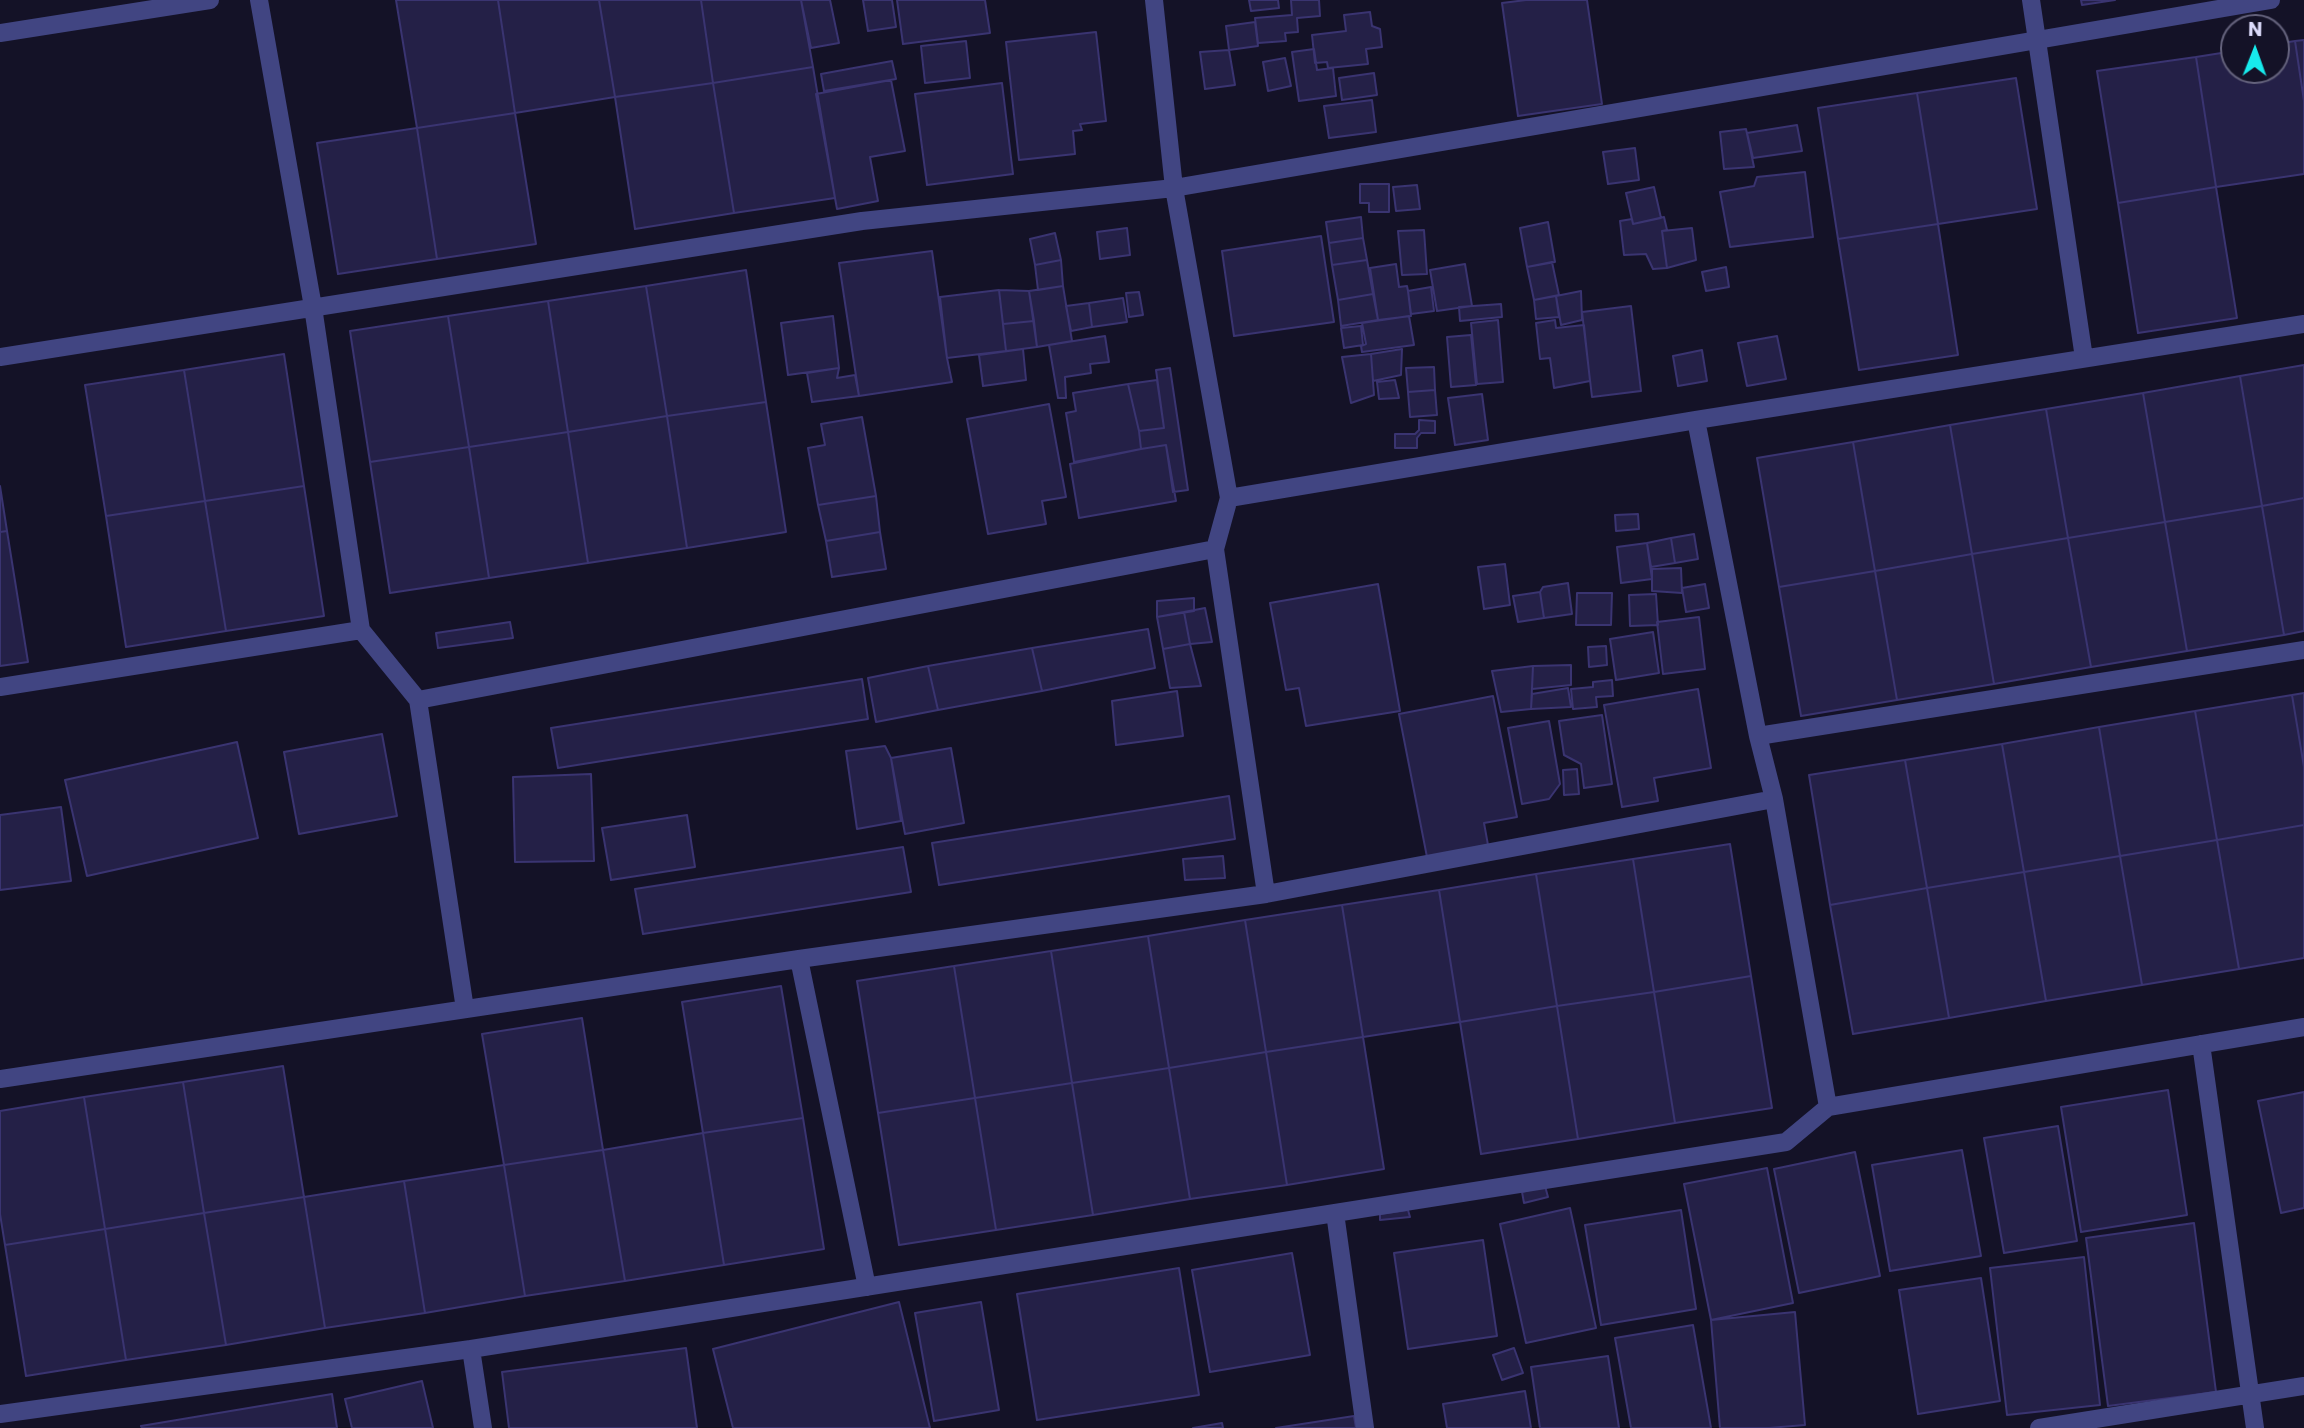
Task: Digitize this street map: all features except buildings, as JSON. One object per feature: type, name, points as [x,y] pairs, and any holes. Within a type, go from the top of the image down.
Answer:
[{"type":"street","points":[[0,33],[210,0]]},
{"type":"street","points":[[259,0],[313,307],[361,630],[418,700],[465,1009]]},
{"type":"street","points":[[1154,0],[1174,188],[1229,498],[1215,549],[1266,894]]},
{"type":"street","points":[[2031,0],[2084,358]]},
{"type":"street","points":[[0,356],[862,220],[1174,188],[2271,0]]},
{"type":"street","points":[[1229,498],[1696,420],[2304,324]]},
{"type":"street","points":[[1696,420],[1758,736],[1774,799],[1828,1107]]},
{"type":"street","points":[[418,700],[1215,549]]},
{"type":"street","points":[[0,687],[361,630]]},
{"type":"street","points":[[1758,736],[2304,650]]},
{"type":"street","points":[[0,1079],[799,959],[1266,894],[1774,799]]},
{"type":"street","points":[[799,959],[867,1287]]},
{"type":"street","points":[[0,1414],[471,1349],[1786,1142],[1828,1107],[2304,1027]]},
{"type":"street","points":[[2201,1044],[2256,1428]]},
{"type":"street","points":[[1335,1213],[1365,1428]]},
{"type":"street","points":[[471,1349],[483,1428]]},
{"type":"street","points":[[2039,1428],[2304,1386]]}]
